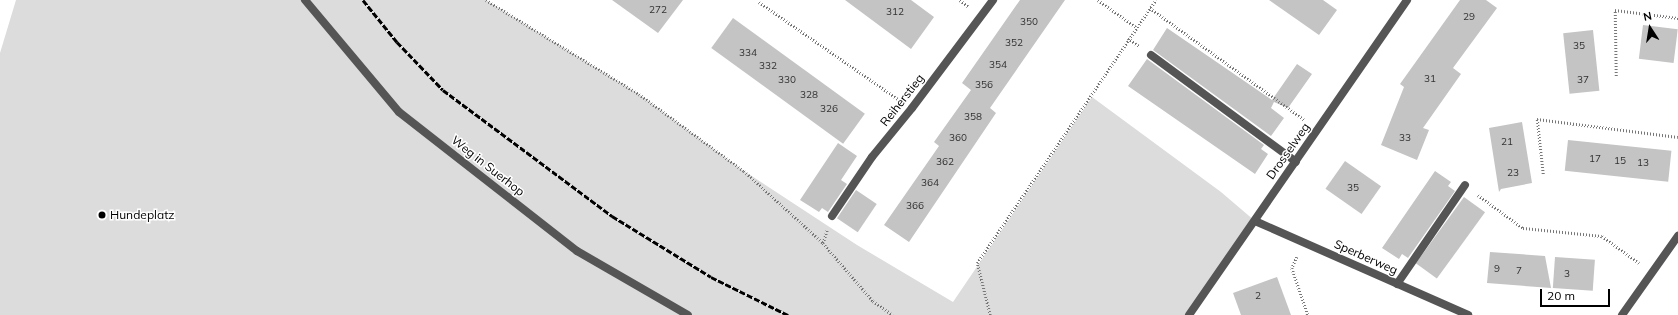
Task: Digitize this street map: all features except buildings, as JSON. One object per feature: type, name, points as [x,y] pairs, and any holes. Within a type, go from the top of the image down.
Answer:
[{"type":"street","name":"Weg in Suerhop","points":[[305,0],[399,112],[577,251],[688,315]]},
{"type":"street","name":"Reiherstieg","points":[[832,216],[872,157],[912,108],[993,0]]},
{"type":"street","name":"Drosselweg","points":[[1189,315],[1408,0]]},
{"type":"street","points":[[1151,56],[1296,162]]},
{"type":"street","points":[[1397,284],[1465,185]]},
{"type":"street","name":"Sperberweg","points":[[1254,221],[1468,315]]},
{"type":"street","points":[[1622,315],[1678,236]]},
{"type":"path","points":[[486,0],[491,1],[639,94],[744,171],[823,242],[873,301],[893,315]]},
{"type":"path","points":[[1098,0],[1136,27]]},
{"type":"path","points":[[990,315],[977,263],[1136,27],[1156,0]]},
{"type":"path","points":[[759,2],[912,108]]},
{"type":"path","points":[[1150,8],[1318,129]]},
{"type":"path","points":[[1616,76],[1615,10],[1678,18]]},
{"type":"path","points":[[1544,174],[1537,119],[1678,136]]},
{"type":"path","points":[[1465,185],[1523,228],[1602,236],[1652,272]]},
{"type":"path","points":[[1305,243],[1292,268],[1308,315]]},
{"type":"shaded area","points":[[16,0],[486,0],[639,94],[744,171],[857,245],[953,302],[1092,97],[1221,192],[1255,221],[1189,315],[0,315],[0,53]]},
{"type":"railway","points":[[363,0],[397,42],[443,90],[612,216],[711,277],[788,315]]},
{"type":"place","name":"Hundeplatz","points":[[102,215]]}]
